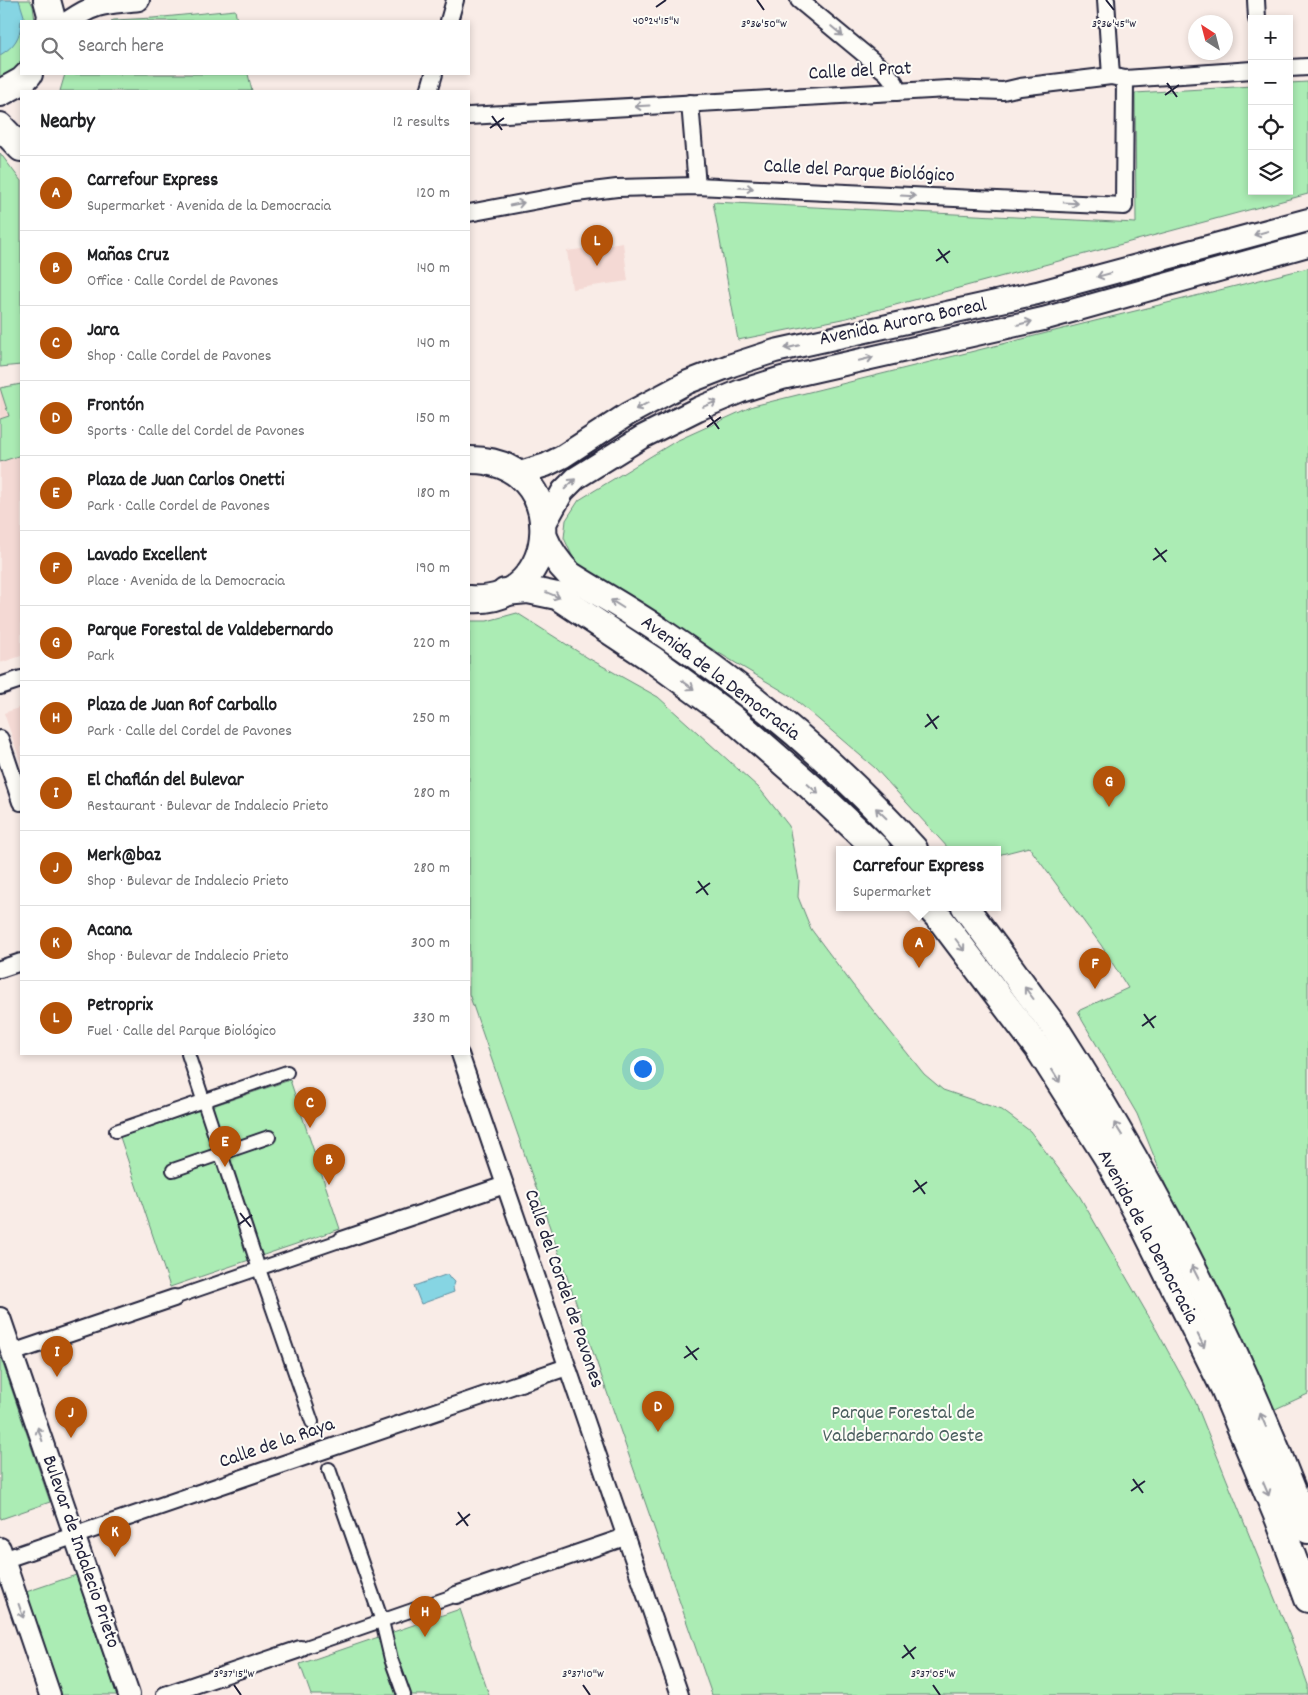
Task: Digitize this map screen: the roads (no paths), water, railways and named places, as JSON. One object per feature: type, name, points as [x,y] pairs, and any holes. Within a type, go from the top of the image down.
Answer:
[{"type":"main road","points":[[47,0],[51,15],[50,20]]},
{"type":"main road","points":[[0,93],[22,81],[28,75]]},
{"type":"main road","points":[[40,90],[43,75]]},
{"type":"main road","points":[[0,126],[20,147]]},
{"type":"main road","name":"Avenida Aurora Boreal","points":[[517,474],[546,465],[562,457],[628,414],[688,382],[775,351],[1037,293],[1308,220]]},
{"type":"main road","name":"Avenida Aurora Boreal","points":[[544,531],[555,502],[576,478],[642,437],[741,390],[782,378],[1043,319],[1308,245]]},
{"type":"main road","points":[[470,460],[500,464],[517,474]]},
{"type":"main road","name":"Avenida de la Democracia","points":[[517,474],[535,495],[543,515],[544,531],[551,553],[559,565],[570,575],[660,631],[742,690],[806,743],[884,816],[911,846]]},
{"type":"main road","points":[[470,599],[484,599],[505,592],[524,579],[532,570],[537,559],[544,531]]},
{"type":"main road","name":"Avenida de la Democracia","points":[[505,592],[528,590],[557,596],[652,659],[731,717],[810,786],[874,846]]},
{"type":"main road","name":"Avenida de la Democracia","points":[[933,911],[1038,1048],[1107,1157],[1129,1196],[1158,1251],[1224,1388],[1279,1520],[1308,1599]]},
{"type":"main road","name":"Avenida de la Democracia","points":[[967,911],[1058,1032],[1125,1141],[1162,1206],[1246,1378],[1308,1530]]},
{"type":"street","points":[[71,20],[91,7],[104,3],[139,0]]},
{"type":"street","points":[[449,20],[455,0]]},
{"type":"street","points":[[799,0],[886,72],[895,83],[896,92]]},
{"type":"street","name":"Calle del Parque Biológico","points":[[470,213],[576,193],[617,188],[697,186],[1124,206],[1118,78],[1106,0]]},
{"type":"street","points":[[1256,0],[1257,15]]},
{"type":"street","points":[[1293,68],[1308,67]]},
{"type":"street","name":"Calle del Prat","points":[[470,116],[948,89],[1003,92],[1020,87],[1118,78],[1248,70]]},
{"type":"street","points":[[429,90],[434,75]]},
{"type":"street","points":[[690,103],[697,186]]},
{"type":"street","points":[[0,686],[20,679]]},
{"type":"street","points":[[0,739],[20,799]]},
{"type":"street","points":[[0,969],[20,962]]},
{"type":"street","points":[[188,1055],[220,1154],[312,1422]]},
{"type":"street","name":"Calle del Cordel de Pavones","points":[[460,1055],[680,1695]]},
{"type":"street","points":[[116,1132],[287,1072]]},
{"type":"street","points":[[173,1170],[270,1138]]},
{"type":"street","points":[[12,1353],[504,1185]]},
{"type":"street","name":"Bulevar de Indalecio Prieto","points":[[0,1318],[129,1695]]},
{"type":"street","name":"Calle de la Raya","points":[[1,1557],[74,1536],[567,1367]]},
{"type":"street","points":[[329,1469],[382,1621],[404,1695]]},
{"type":"street","points":[[165,1695],[625,1537]]},
{"type":"street","points":[[1,1557],[50,1695]]},
{"type":"water","points":[[0,0],[19,0],[24,16],[23,20],[20,20],[20,32],[16,41],[0,55]]},
{"type":"water","points":[[448,1274],[449,1278],[455,1282],[454,1292],[421,1304],[414,1286]]},
{"type":"place","name":"Petroprix","points":[[597,266]]},
{"type":"place","name":"Parque Forestal de Valdebernardo","points":[[1109,807]]},
{"type":"place","name":"Carrefour Express","points":[[919,968]]},
{"type":"place","name":"Lavado Excellent","points":[[1095,989]]},
{"type":"place","name":"Jara","points":[[310,1128]]},
{"type":"place","name":"Plaza de Juan Carlos Onetti","points":[[225,1167]]},
{"type":"place","name":"Mañas Cruz","points":[[329,1185]]},
{"type":"place","name":"El Chaflán del Bulevar","points":[[57,1377]]},
{"type":"place","name":"Frontón","points":[[658,1432]]},
{"type":"place","name":"Merk@baz","points":[[71,1438]]},
{"type":"place","name":"Acana","points":[[115,1557]]},
{"type":"place","name":"Plaza de Juan Rof Carballo","points":[[425,1637]]},
{"type":"park label","name":"Parque Forestal de Valdebernardo Oeste","points":[[903,1426]]}]
